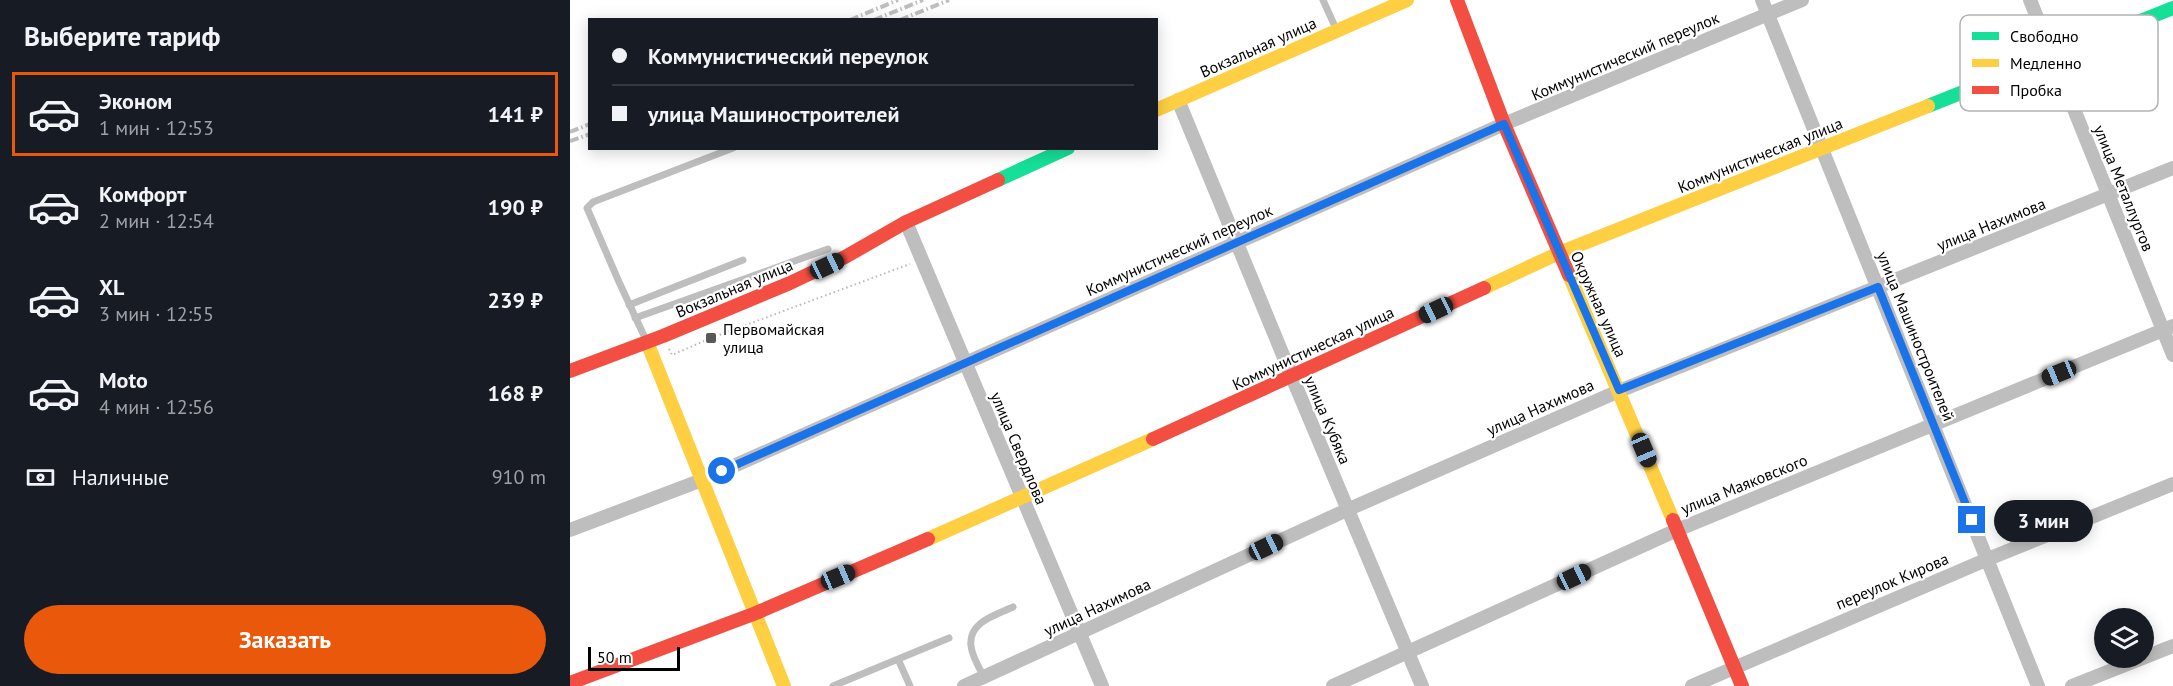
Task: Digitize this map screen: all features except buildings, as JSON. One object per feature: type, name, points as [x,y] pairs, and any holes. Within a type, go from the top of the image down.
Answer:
[{"type":"street","name":"Вокзальная улица","points":[[1158,109],[1407,0]]},
{"type":"street","name":"Окружная улица","points":[[1457,0],[1504,124],[1743,686]]},
{"type":"street","name":"улица Машиностроителей","points":[[1762,0],[2038,686]]},
{"type":"street","name":"Коммунистический переулок","points":[[570,530],[702,480],[1504,124],[1802,0]]},
{"type":"street","name":"улица Металлургов","points":[[2030,0],[2036,15]]},
{"type":"street","name":"Коммунистическая улица","points":[[2155,15],[2173,8]]},
{"type":"street","name":"Коммунистическая улица","points":[[570,683],[756,613],[1022,498],[1292,377],[1559,253],[1960,92]]},
{"type":"street","name":"улица Кубяка","points":[[1178,100],[1422,686]]},
{"type":"street","name":"улица Металлургов","points":[[2075,111],[2168,328],[2173,355]]},
{"type":"street","name":"Вокзальная улица","points":[[570,371],[663,336],[790,283],[845,257],[906,222],[1064,150]]},
{"type":"street","name":"улица Нахимова","points":[[964,686],[1349,509],[1619,390],[2173,168]]},
{"type":"street","name":"улица Свердлова","points":[[906,222],[1102,686]]},
{"type":"street","name":"улица Маяковского","points":[[1333,686],[1677,530],[2168,328]]},
{"type":"street","points":[[647,342],[784,686]]},
{"type":"street","name":"переулок Кирова","points":[[1692,686],[1988,559],[2173,484]]},
{"type":"street","points":[[2072,686],[2173,646]]},
{"type":"lane","points":[[1323,0],[1337,31]]},
{"type":"lane","points":[[647,342],[587,208],[593,202],[728,150]]},
{"type":"lane","points":[[635,318],[828,249]]},
{"type":"lane","points":[[629,305],[743,260]]},
{"type":"lane","points":[[984,677],[970,648],[971,638],[978,625],[1013,607]]},
{"type":"lane","points":[[833,686],[949,638]]},
{"type":"lane","points":[[898,659],[910,686]]},
{"type":"path","points":[[663,336],[672,355],[711,338],[916,262]]},
{"type":"railway","points":[[855,18],[898,0]]},
{"type":"railway","points":[[879,18],[923,0]]},
{"type":"railway","points":[[905,18],[949,0]]},
{"type":"railway","points":[[570,132],[588,125]]},
{"type":"railway","points":[[570,141],[588,135]]},
{"type":"traffic: fast","points":[[2156,15],[2173,8]]},
{"type":"traffic: fast","points":[[1928,106],[1960,93]]},
{"type":"traffic: fast","points":[[998,180],[1064,150]]},
{"type":"traffic: slow","points":[[1158,109],[1407,0]]},
{"type":"traffic: slow","points":[[1484,288],[1559,253],[1928,106]]},
{"type":"traffic: slow","points":[[1569,275],[1673,520]]},
{"type":"traffic: slow","points":[[647,342],[784,686]]},
{"type":"traffic: slow","points":[[928,539],[1153,439]]},
{"type":"traffic: jam","points":[[1457,0],[1504,124],[1569,275]]},
{"type":"traffic: jam","points":[[570,371],[663,336],[790,283],[845,257],[906,222],[998,180]]},
{"type":"traffic: jam","points":[[1153,439],[1484,288]]},
{"type":"traffic: jam","points":[[1673,520],[1742,686]]},
{"type":"traffic: jam","points":[[570,683],[756,613],[928,539]]},
{"type":"place","name":"Первомайская улица","points":[[711,338]]},
{"type":"route","points":[[722,471],[1504,124],[1619,390],[1878,287],[1972,520]]}]
